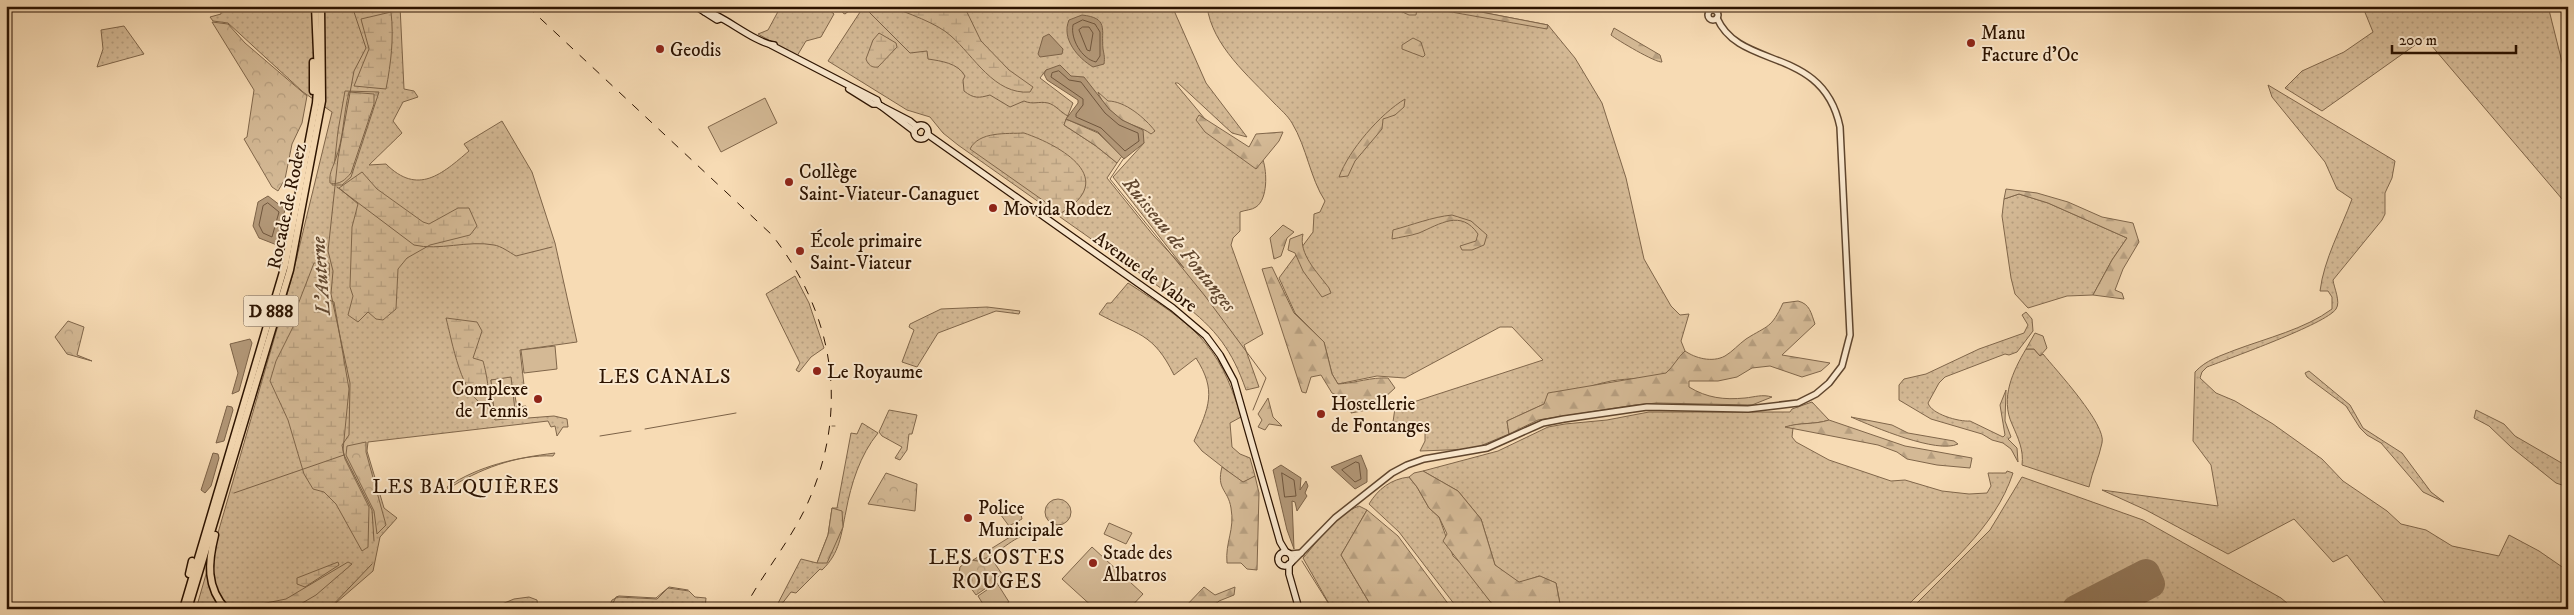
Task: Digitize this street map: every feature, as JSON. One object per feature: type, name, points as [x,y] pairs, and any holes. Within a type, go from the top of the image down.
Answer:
[{"type":"highway","points":[[313,91],[314,6]]},
{"type":"highway","name":"Rocade de Rodez","points":[[182,609],[285,265],[316,103],[318,76],[314,6]]},
{"type":"highway","name":"Rocade de Rodez","points":[[188,609],[290,270],[322,101],[321,6]]},
{"type":"highway","points":[[218,512],[218,521],[209,559],[209,574],[213,589],[226,609]]},
{"type":"highway","points":[[182,609],[192,561]]},
{"type":"main road","points":[[694,6],[714,14],[720,19],[778,48],[821,72],[826,77],[847,85],[873,104],[880,105],[910,121],[915,129],[917,138],[926,136],[925,128],[915,129]]},
{"type":"main road","name":"Avenue de Vabre","points":[[926,136],[1173,308],[1206,336],[1220,354],[1234,381],[1280,542],[1285,553]]},
{"type":"main road","points":[[1288,564],[1278,560],[1285,553],[1288,564],[1289,574],[1299,609]]},
{"type":"street","points":[[1288,564],[1327,525],[1365,493],[1392,473],[1415,462],[1487,448],[1543,423],[1652,407],[1748,409],[1798,403],[1816,394],[1829,383],[1842,366],[1850,335],[1841,136],[1836,109],[1830,97],[1814,78],[1735,41],[1718,14]]},
{"type":"street","points":[[1285,553],[1301,553]]},
{"type":"green space","points":[[221,6],[400,6],[404,89],[414,91],[418,97],[403,102],[393,121],[402,133],[369,165],[386,164],[398,174],[409,179],[429,178],[439,174],[469,151],[464,144],[502,121],[532,172],[555,243],[577,342],[520,350],[525,394],[515,396],[517,407],[526,406],[528,418],[554,416],[567,419],[568,427],[563,427],[557,436],[555,426],[551,427],[548,421],[368,442],[367,451],[384,508],[397,518],[380,537],[373,571],[329,609],[196,609],[292,277],[332,112],[303,92],[228,23],[213,21],[210,17],[221,14]],"holes":[[[511,378],[495,420],[491,380]]]},
{"type":"green space","points":[[781,6],[825,6],[834,14],[821,37],[806,41],[797,56],[758,34],[768,30]]},
{"type":"green space","points":[[864,6],[1172,6],[1206,83],[1247,137],[1232,133],[1178,83],[1175,83],[1210,125],[1263,160],[1266,185],[1263,198],[1253,209],[1240,212],[1240,231],[1233,238],[1231,245],[1263,334],[1244,345],[1259,387],[1246,390],[1235,363],[1222,341],[1214,331],[1182,303],[958,145],[943,133],[930,117],[907,110],[828,61]],"holes":[[[1046,70],[1071,76],[1122,120],[1137,126],[1144,143],[1113,177],[1184,268],[1153,235],[1107,178],[1117,163],[1096,146],[1064,125],[1073,103],[1040,78]]]},
{"type":"green space","points":[[889,6],[964,6],[981,41],[1009,70],[1033,87],[1030,92],[1017,91],[995,81],[945,31],[922,19]]},
{"type":"green space","points":[[1207,6],[1450,6],[1548,25],[1575,58],[1602,103],[1626,178],[1644,259],[1671,306],[1680,315],[1689,314],[1681,341],[1685,351],[1674,367],[1665,374],[1611,381],[1558,398],[1507,421],[1509,434],[1473,449],[1420,451],[1425,441],[1425,432],[1411,423],[1393,422],[1395,408],[1543,360],[1512,327],[1500,327],[1405,378],[1377,376],[1338,384],[1332,374],[1324,342],[1295,313],[1279,278],[1313,232],[1314,214],[1320,212],[1325,201],[1292,123],[1243,71],[1224,47],[1210,21]]},
{"type":"green space","points":[[1389,6],[1450,6],[1548,25],[1547,29],[1423,7],[1417,9],[1416,15],[1409,15]]},
{"type":"green space","points":[[2378,6],[2548,6],[2568,86],[2568,206],[2425,38],[2322,111],[2285,88],[2302,71],[2344,52],[2373,32],[2364,10]]},
{"type":"green space","points":[[391,12],[392,50],[386,89],[354,86],[369,49],[361,19]]},
{"type":"green space","points":[[212,22],[228,24],[245,43],[307,96],[302,123],[292,144],[285,179],[278,191],[272,187],[244,139],[247,137],[254,90]]},
{"type":"green space","points":[[124,26],[144,54],[97,67],[103,49],[101,30]]},
{"type":"green space","points":[[1614,28],[1660,55],[1662,62],[1615,38],[1611,35]]},
{"type":"green space","points":[[879,33],[896,43],[897,47],[878,67],[874,67],[866,59],[873,40]]},
{"type":"green space","points":[[1413,38],[1421,42],[1425,55],[1423,57],[1402,49],[1402,45]]},
{"type":"green space","points":[[2268,85],[2395,161],[2392,178],[2385,193],[2385,214],[2333,280],[2338,299],[2336,309],[2329,315],[2297,332],[2207,367],[2202,372],[2200,378],[2216,393],[2235,401],[2273,424],[2322,459],[2343,481],[2387,511],[2401,524],[2426,530],[2452,546],[2499,556],[2509,535],[2539,551],[2568,571],[2568,609],[2390,609],[2347,555],[2333,562],[2294,519],[2228,554],[2146,510],[2102,490],[2218,506],[2211,465],[2193,441],[2195,372],[2204,364],[2214,359],[2298,328],[2332,309],[2332,297],[2328,291],[2320,291],[2322,279],[2329,256],[2352,199],[2337,189],[2325,162],[2272,97]]},
{"type":"green space","points":[[345,91],[379,92],[351,177],[342,185],[332,185],[338,131]]},
{"type":"green space","points":[[349,92],[374,94],[374,104],[351,173],[342,181],[330,183],[331,172],[340,144]]},
{"type":"green space","points":[[1098,92],[1108,101],[1121,104],[1134,111],[1155,131],[1151,134],[1122,120],[1108,108]]},
{"type":"green space","points":[[765,98],[777,123],[721,152],[708,127]]},
{"type":"green space","points":[[1405,99],[1404,107],[1395,115],[1383,119],[1382,129],[1355,161],[1348,176],[1339,177],[1350,156],[1366,134],[1386,114]]},
{"type":"green space","points":[[1199,115],[1249,147],[1256,134],[1283,132],[1279,141],[1256,169],[1205,132],[1196,120]]},
{"type":"green space","points":[[1066,119],[1098,133],[1122,156],[1117,163],[1096,146],[1064,125]]},
{"type":"green space","points":[[1024,133],[1054,146],[1068,155],[1085,176],[1085,188],[1078,200],[1061,213],[970,149],[974,143],[987,136]]},
{"type":"green space","points":[[362,172],[377,189],[423,222],[429,224],[458,208],[469,208],[477,226],[470,235],[430,245],[407,258],[398,269],[396,309],[383,320],[376,319],[368,312],[358,322],[348,315],[353,296],[350,287],[352,227],[358,204],[339,188]]},
{"type":"green space","points":[[2006,189],[2037,193],[2068,202],[2102,217],[2133,223],[2139,242],[2123,269],[2115,290],[2122,293],[2124,299],[2093,295],[2112,260],[2127,238],[2048,203],[2019,194],[2004,199]]},
{"type":"green space","points":[[2019,194],[2048,203],[2127,238],[2112,260],[2093,295],[2067,296],[2028,308],[2015,294],[2002,216],[2004,199]]},
{"type":"green space","points":[[1452,215],[1471,221],[1487,235],[1484,245],[1472,250],[1462,250],[1460,246],[1476,241],[1478,234],[1465,222],[1457,220],[1442,223],[1419,233],[1392,239],[1393,230],[1430,219]]},
{"type":"green space","points":[[1283,225],[1294,232],[1287,238],[1281,256],[1274,259],[1270,238]]},
{"type":"green space","points":[[1303,234],[1303,249],[1306,256],[1331,293],[1322,297],[1303,271],[1295,253],[1288,250],[1290,239]]},
{"type":"green space","points":[[314,263],[329,263],[328,295],[329,300],[334,302],[349,389],[343,450],[345,459],[369,507],[368,547],[362,551],[336,504],[324,492],[313,489],[304,474],[288,420],[270,381],[276,361],[296,321],[297,307]]},
{"type":"green space","points":[[1272,267],[1294,313],[1324,342],[1332,374],[1338,384],[1388,378],[1395,388],[1372,409],[1351,413],[1353,403],[1332,393],[1321,375],[1311,377],[1306,393],[1302,392],[1262,269]]},
{"type":"green space","points":[[795,276],[809,303],[824,348],[811,357],[799,372],[796,370],[800,363],[766,294]]},
{"type":"green space","points":[[1128,283],[1186,323],[1212,352],[1223,370],[1241,417],[1230,423],[1232,447],[1240,454],[1250,458],[1255,476],[1243,483],[1202,451],[1194,441],[1207,408],[1209,390],[1203,370],[1196,358],[1174,375],[1159,350],[1151,342],[1134,331],[1099,314],[1107,303],[1111,303]]},
{"type":"green space","points":[[1798,301],[1808,307],[1815,324],[1782,355],[1830,363],[1821,371],[1802,377],[1770,366],[1752,368],[1737,377],[1718,381],[1689,381],[1689,387],[1702,394],[1716,397],[1730,399],[1772,397],[1752,405],[1657,403],[1635,405],[1538,420],[1509,434],[1507,421],[1544,404],[1548,393],[1666,373],[1685,351],[1704,359],[1720,358],[1768,326],[1783,303]]},
{"type":"green space","points":[[987,307],[1020,311],[1019,314],[996,311],[938,333],[917,367],[902,362],[914,330],[909,327],[910,324],[941,309]]},
{"type":"green space","points":[[2026,312],[2032,319],[2033,331],[2017,352],[2009,355],[2005,354],[1945,377],[1939,383],[1928,403],[1934,411],[1940,414],[1953,419],[1970,421],[2003,437],[2005,435],[2000,405],[2006,390],[2005,421],[2011,437],[2008,439],[2017,448],[2018,462],[2011,449],[2003,443],[1992,440],[1982,434],[1931,419],[1899,400],[1899,385],[1904,379],[1926,374],[1979,349],[2024,333],[2028,325],[2022,315]]},
{"type":"green space","points":[[446,318],[477,322],[482,331],[473,358],[483,361],[487,377],[487,406],[478,401],[464,381]]},
{"type":"green space","points":[[68,321],[84,327],[77,355],[92,361],[67,354],[55,337]]},
{"type":"green space","points":[[2035,333],[2043,336],[2047,348],[2040,356],[2034,349],[2026,349]]},
{"type":"green space","points":[[555,346],[557,369],[524,373],[521,350]]},
{"type":"green space","points":[[2026,349],[2034,349],[2040,356],[2043,354],[2079,398],[2097,424],[2102,443],[2089,487],[2022,465],[2021,449],[2007,404],[2013,376]]},
{"type":"green space","points":[[2309,371],[2350,405],[2363,428],[2402,453],[2431,492],[2444,502],[2423,492],[2381,443],[2367,435],[2360,428],[2346,406],[2307,377],[2305,373]]},
{"type":"green space","points":[[511,377],[516,418],[495,420],[491,380]]},
{"type":"green space","points":[[1268,398],[1273,417],[1282,426],[1269,424],[1265,430],[1258,427],[1262,420],[1258,414]]},
{"type":"green space","points":[[1812,402],[1829,420],[1787,427],[1793,428],[1792,437],[1796,442],[1829,460],[1891,481],[1905,480],[1942,491],[1969,494],[1987,493],[1991,486],[1988,473],[2006,473],[2007,471],[2013,473],[2005,493],[1981,530],[1967,547],[1904,609],[1561,609],[1556,583],[1539,576],[1519,583],[1495,565],[1481,519],[1458,491],[1423,471],[1498,451],[1548,427],[1607,420],[1649,412],[1790,412],[1792,409]]},
{"type":"green space","points":[[889,410],[917,415],[912,434],[909,434],[907,450],[900,460],[895,458],[902,447],[882,436],[879,432]]},
{"type":"green space","points":[[2476,410],[2504,424],[2515,436],[2565,465],[2568,468],[2568,487],[2556,483],[2511,447],[2489,426],[2474,418]]},
{"type":"green space","points":[[1851,417],[1892,425],[1908,433],[1954,441],[1958,444],[1948,446],[1936,445],[1905,438]]},
{"type":"green space","points":[[1829,420],[1905,446],[1972,458],[1970,468],[1937,465],[1907,459],[1897,452],[1878,445],[1785,427]]},
{"type":"green space","points":[[862,423],[878,433],[866,451],[857,470],[841,536],[833,557],[822,570],[820,569],[796,593],[791,592],[778,609],[775,609],[801,559],[817,563],[828,535],[832,508],[837,508],[851,433],[857,434]]},
{"type":"green space","points":[[366,442],[366,452],[386,525],[377,534],[374,511],[346,455],[347,446]]},
{"type":"green space","points":[[555,453],[553,456],[526,458],[498,465],[459,482],[448,489],[447,487],[485,468],[526,457]]},
{"type":"green space","points":[[1222,467],[1243,482],[1255,476],[1259,493],[1257,570],[1247,569],[1241,563],[1227,563],[1232,516],[1230,502],[1221,485]]},
{"type":"green space","points":[[1423,471],[1458,491],[1481,519],[1495,565],[1519,582],[1540,576],[1556,583],[1561,609],[1496,609],[1443,541],[1447,534],[1439,517],[1429,508],[1409,477],[1414,473]]},
{"type":"green space","points":[[886,473],[917,484],[915,511],[868,504]]},
{"type":"green space","points":[[1409,477],[1429,508],[1439,517],[1453,556],[1465,567],[1496,609],[1458,609],[1399,532],[1369,504],[1391,482]]},
{"type":"green space","points":[[2022,477],[2143,520],[2281,598],[2294,609],[1911,609],[1990,530]]},
{"type":"green space","points":[[1058,499],[1068,502],[1071,512],[1068,522],[1058,525],[1048,522],[1045,512],[1048,502]]},
{"type":"green space","points":[[998,505],[1020,510],[1022,519],[1009,526],[995,507]]},
{"type":"green space","points":[[1359,506],[1367,510],[1341,555],[1373,609],[1332,609],[1303,558],[1342,515]]},
{"type":"green space","points":[[832,508],[842,511],[843,527],[827,563],[817,563],[828,535]]},
{"type":"green space","points":[[1367,510],[1398,536],[1452,609],[1373,609],[1341,555]]},
{"type":"green space","points":[[1109,523],[1132,533],[1126,544],[1104,534]]},
{"type":"green space","points":[[1018,532],[1020,537],[997,552],[985,559],[973,560]]},
{"type":"green space","name":"Stade des Albatros","points":[[1092,547],[1143,594],[1129,609],[1095,609],[1062,579]]},
{"type":"green space","points":[[989,555],[1002,574],[994,579],[995,582],[976,595],[959,572],[960,567],[969,560],[978,561]]},
{"type":"green space","points":[[338,562],[339,565],[305,587],[297,584],[297,578]]},
{"type":"green space","points":[[348,562],[352,564],[316,595],[292,609],[241,608],[286,599]]},
{"type":"green space","points":[[997,583],[1009,602],[999,609],[986,609],[978,596]]},
{"type":"green space","points":[[1204,587],[1215,595],[1235,587],[1234,595],[1219,601],[1210,609],[1183,609]]},
{"type":"green space","points":[[668,588],[689,591],[695,597],[706,598],[705,609],[608,609],[612,600],[618,597],[657,599]]},
{"type":"green space","points":[[529,597],[537,600],[538,609],[490,609],[514,599]]},
{"type":"water","points":[[1082,15],[1096,19],[1102,26],[1104,64],[1093,67],[1082,59],[1069,41],[1067,27],[1069,20]]},
{"type":"water","points":[[1049,34],[1063,49],[1062,54],[1040,57],[1038,54],[1043,37]]},
{"type":"water","points":[[1060,65],[1071,76],[1084,77],[1109,109],[1122,120],[1143,130],[1144,143],[1124,159],[1098,132],[1066,119],[1078,103],[1078,100],[1047,80],[1044,74],[1046,70]]},
{"type":"water","points":[[268,196],[285,209],[277,245],[259,238],[253,226],[258,202]]},
{"type":"water","points":[[250,339],[252,343],[239,391],[232,394],[238,373],[230,344]]},
{"type":"water","points":[[227,406],[232,407],[233,410],[224,441],[216,443]]},
{"type":"water","points":[[213,453],[218,454],[219,458],[211,486],[205,493],[201,490]]},
{"type":"water","points":[[1361,455],[1367,470],[1367,482],[1355,489],[1331,467]]},
{"type":"water","points":[[1281,465],[1301,478],[1300,490],[1306,481],[1308,486],[1305,493],[1307,496],[1297,511],[1295,502],[1292,501],[1294,549],[1287,530],[1273,470]]},
{"type":"waterway","name":"L'Auterne","points":[[352,6],[366,48],[354,71],[338,158],[328,251],[333,271],[331,294],[350,383],[349,435],[342,445],[344,455],[372,510],[374,541]]},
{"type":"waterway","name":"Ruisseau de Fontanges","points":[[840,6],[845,14],[855,6]]},
{"type":"waterway","name":"Ruisseau de Fontanges","points":[[863,6],[910,53],[927,51],[928,59],[949,63],[958,68],[965,76],[963,80],[964,91],[974,97],[990,95],[1010,107],[1024,101],[1048,103],[1054,105],[1068,116]]},
{"type":"waterway","name":"Ruisseau de Fontanges","points":[[1124,158],[1110,179],[1205,296],[1266,378],[1253,410]]},
{"type":"waterway","points":[[337,187],[414,245],[424,247],[474,244],[494,245],[516,256],[552,247]]},
{"type":"waterway","points":[[645,429],[736,413]]},
{"type":"waterway","points":[[600,436],[631,431]]},
{"type":"waterway","points":[[234,493],[344,455]]},
{"type":"waterway","name":"Ruisseau de Fontanges","points":[[1302,561],[1332,609]]},
{"type":"waterway","name":"L'Auterne","points":[[329,609],[372,564]]},
{"type":"waterway","points":[[610,609],[616,597],[619,596],[656,598],[669,587],[688,590]]},
{"type":"runway","points":[[2076,609],[2146,573],[2151,584],[2104,609]]},
{"type":"railway","points":[[527,6],[772,235],[794,267],[811,300],[823,334],[830,368],[831,404],[828,439],[818,475],[804,511],[744,609]]},
{"type":"place","name":"Manu Facture d'Oc","points":[[1971,43]]},
{"type":"place","name":"Geodis","points":[[660,49]]},
{"type":"place","name":"Collège Saint-Viateur-Canaguet","points":[[789,182]]},
{"type":"place","name":"Movida Rodez","points":[[993,208]]},
{"type":"place","name":"École primaire Saint-Viateur","points":[[800,251]]},
{"type":"place","name":"Le Royaume","points":[[817,371]]},
{"type":"place","name":"Complexe de Tennis","points":[[538,399]]},
{"type":"place","name":"Hostellerie de Fontanges","points":[[1321,414]]},
{"type":"place","name":"Police Municipale","points":[[968,518]]},
{"type":"place","name":"Stade des Albatros","points":[[1093,563]]},
{"type":"district","name":"LES CANALS","points":[[665,376]]},
{"type":"district","name":"LES BALQUIÈRES","points":[[466,486]]},
{"type":"district","name":"LES COSTES ROUGES","points":[[997,569]]}]
